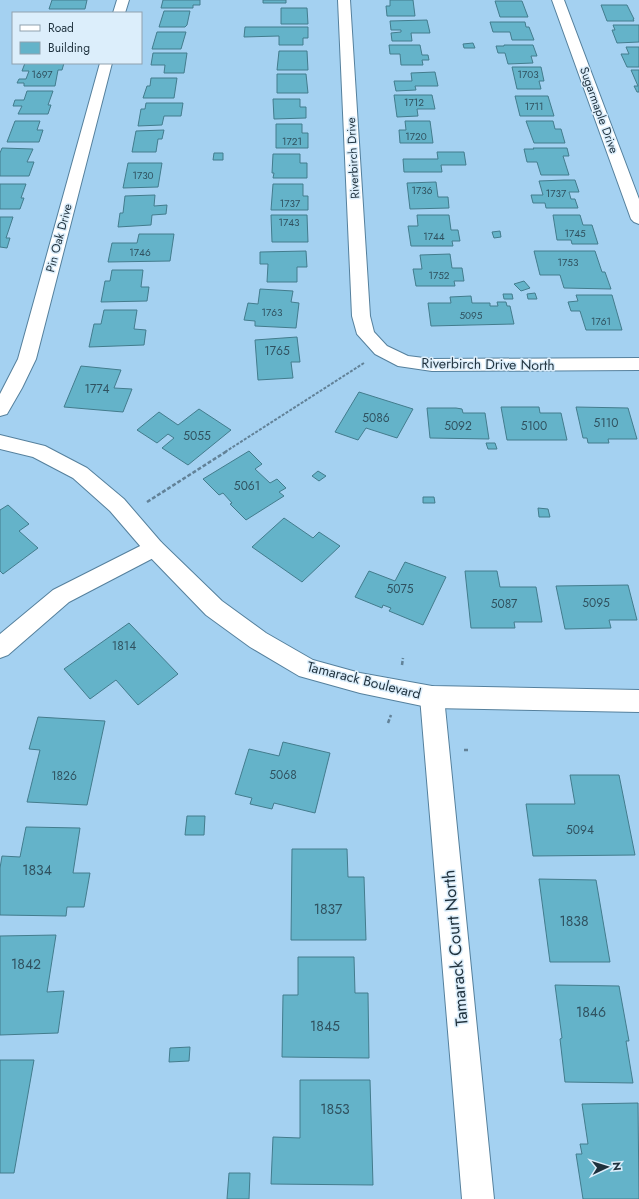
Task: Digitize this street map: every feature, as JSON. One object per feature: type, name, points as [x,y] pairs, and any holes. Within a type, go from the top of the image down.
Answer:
[{"type":"street","points":[[120,12],[123,0]]},
{"type":"street","name":"Riverbirch Drive","points":[[344,0],[361,316]]},
{"type":"street","name":"Sugarmaple Drive","points":[[558,0],[639,219]]},
{"type":"street","name":"Pin Oak Drive","points":[[0,409],[13,388],[27,359],[106,64]]},
{"type":"street","name":"Riverbirch Drive North","points":[[361,316],[366,334],[381,350],[404,362],[432,365],[639,364]]},
{"type":"street","name":"Tamarack Boulevard","points":[[0,442],[38,451],[80,473],[117,505],[154,548],[214,608],[258,640],[307,669],[360,683],[432,697],[639,701]]},
{"type":"street","points":[[0,648],[61,596],[154,548]]},
{"type":"street","name":"Tamarack Court North","points":[[432,697],[478,1199]]},
{"type":"path","points":[[145,503],[365,362]]},
{"type":"building","points":[[52,0],[87,0],[85,9],[49,9]]},
{"type":"building","points":[[163,0],[200,0],[200,5],[193,5],[193,8],[161,8]]},
{"type":"building","points":[[263,0],[286,0],[286,3],[263,3]]},
{"type":"building","points":[[390,0],[413,0],[415,16],[387,16],[386,6],[390,6]]},
{"type":"building","points":[[495,1],[522,1],[528,17],[500,17]]},
{"type":"building","points":[[601,5],[627,5],[634,21],[607,21]]},
{"type":"building","points":[[281,8],[307,8],[308,24],[281,24]]},
{"type":"building","points":[[164,11],[190,11],[187,25],[185,27],[159,27]]},
{"type":"building","points":[[427,20],[430,33],[411,33],[412,41],[392,41],[391,33],[401,32],[401,30],[391,30],[390,21]]},
{"type":"building","points":[[490,22],[525,22],[526,27],[529,27],[534,40],[512,40],[510,32],[493,32]]},
{"type":"building","points":[[613,25],[639,25],[639,42],[617,43],[612,30],[615,30]]},
{"type":"building","points":[[245,27],[308,27],[308,38],[303,38],[303,45],[279,45],[279,36],[244,37]]},
{"type":"building","points":[[157,32],[186,32],[181,49],[152,49]]},
{"type":"building","points":[[473,43],[475,48],[464,48],[463,44]]},
{"type":"building","points":[[389,45],[420,45],[422,55],[428,55],[429,60],[422,60],[423,65],[401,65],[400,54],[390,54]]},
{"type":"building","points":[[533,45],[537,56],[531,56],[533,63],[508,64],[505,53],[498,53],[496,46]]},
{"type":"building","points":[[626,47],[639,47],[639,67],[627,67],[621,54],[629,54]]},
{"type":"building","points":[[279,51],[307,51],[308,70],[277,70]]},
{"type":"building","points":[[153,53],[187,53],[184,73],[164,73],[165,65],[151,65]]},
{"type":"building","points":[[25,64],[64,64],[62,70],[58,70],[55,86],[24,86],[24,83],[17,83],[19,79],[26,79],[29,71],[22,71]]},
{"type":"building","points":[[512,67],[541,67],[544,81],[539,81],[541,89],[517,89]]},
{"type":"building","points":[[631,70],[639,70],[639,92],[637,92],[634,86],[638,86]]},
{"type":"building","points":[[435,72],[438,86],[415,86],[416,90],[396,91],[394,81],[412,81],[411,73]]},
{"type":"building","points":[[277,74],[306,74],[308,93],[277,93]]},
{"type":"building","points":[[151,78],[177,78],[174,98],[143,98],[147,86],[150,86]]},
{"type":"building","points":[[27,91],[53,91],[48,105],[51,105],[48,114],[18,114],[22,106],[13,106],[15,100],[24,100]]},
{"type":"building","points":[[394,95],[432,95],[435,109],[417,109],[418,116],[397,117]]},
{"type":"building","points":[[515,96],[548,96],[554,116],[520,116]]},
{"type":"building","points":[[273,99],[300,99],[300,107],[306,107],[306,118],[274,119]]},
{"type":"building","points":[[146,103],[183,103],[181,116],[164,116],[162,125],[138,126],[141,109],[145,109]]},
{"type":"building","points":[[15,121],[40,121],[37,130],[43,130],[39,142],[7,142]]},
{"type":"building","points":[[405,121],[430,121],[433,143],[400,143],[399,130],[406,130]]},
{"type":"building","points":[[526,121],[553,121],[555,129],[561,129],[565,143],[534,143]]},
{"type":"building","points":[[276,124],[302,124],[302,133],[308,133],[308,148],[276,148]]},
{"type":"building","points":[[164,130],[162,139],[158,139],[156,152],[132,152],[136,131]]},
{"type":"building","points":[[2,148],[33,149],[27,162],[34,162],[29,176],[0,176],[0,153]]},
{"type":"building","points":[[533,148],[567,148],[569,156],[563,156],[569,175],[541,175],[537,162],[527,162],[524,149],[534,149]]},
{"type":"building","points":[[437,152],[464,152],[466,165],[441,165],[442,172],[404,172],[403,159],[438,159]]},
{"type":"building","points":[[214,153],[223,153],[223,160],[213,160]]},
{"type":"building","points":[[273,154],[300,154],[300,163],[307,163],[307,178],[273,178]]},
{"type":"building","points":[[128,163],[162,163],[158,187],[123,188]]},
{"type":"building","points":[[575,180],[579,192],[569,192],[571,199],[575,199],[578,208],[546,208],[545,203],[533,203],[531,195],[543,195],[539,181]]},
{"type":"building","points":[[436,182],[438,197],[448,197],[449,208],[410,209],[407,183]]},
{"type":"building","points":[[0,184],[26,184],[21,198],[24,198],[20,209],[0,209]]},
{"type":"building","points":[[273,184],[303,184],[303,196],[308,196],[308,210],[271,210]]},
{"type":"building","points":[[155,195],[154,206],[167,205],[166,214],[152,215],[151,225],[118,227],[120,213],[123,213],[125,196]]},
{"type":"building","points":[[271,215],[307,215],[308,242],[272,242]]},
{"type":"building","points":[[417,215],[449,215],[451,230],[458,230],[460,241],[452,241],[453,246],[411,246],[408,226],[418,226]]},
{"type":"building","points":[[553,215],[580,215],[583,225],[592,225],[598,244],[572,244],[571,240],[557,240]]},
{"type":"building","points":[[0,217],[13,217],[6,238],[10,238],[7,248],[0,247]]},
{"type":"building","points":[[500,231],[501,237],[494,238],[492,232]]},
{"type":"building","points":[[139,234],[174,234],[170,261],[108,262],[112,243],[137,243]]},
{"type":"building","points":[[306,251],[307,267],[297,267],[297,282],[267,282],[268,264],[260,264],[260,252]]},
{"type":"building","points":[[534,251],[595,251],[602,272],[605,272],[611,289],[564,288],[560,275],[540,275]]},
{"type":"building","points":[[450,254],[452,268],[462,268],[464,281],[454,281],[455,286],[416,286],[413,269],[422,269],[420,255]]},
{"type":"building","points":[[112,270],[143,270],[141,287],[149,287],[147,301],[101,302],[105,281],[110,281]]},
{"type":"building","points":[[524,281],[530,288],[521,291],[514,284]]},
{"type":"building","points":[[260,289],[293,291],[291,302],[299,303],[296,328],[255,326],[255,321],[244,320],[248,303],[258,304]]},
{"type":"building","points":[[535,293],[537,299],[528,299],[527,294]]},
{"type":"building","points":[[503,294],[512,294],[513,299],[504,299]]},
{"type":"building","points":[[576,295],[612,295],[622,330],[586,330],[580,311],[571,311],[568,302],[578,301]]},
{"type":"building","points":[[471,296],[472,303],[490,303],[490,306],[498,306],[497,302],[506,302],[507,306],[510,306],[514,324],[431,326],[428,303],[451,303],[450,297]]},
{"type":"building","points":[[104,310],[137,310],[134,329],[146,330],[144,345],[89,347],[94,324],[101,324]]},
{"type":"building","points":[[297,337],[300,362],[291,362],[293,378],[258,380],[255,340]]},
{"type":"building","points":[[81,366],[121,370],[114,388],[132,389],[123,412],[64,407]]},
{"type":"building","points":[[359,392],[413,409],[397,438],[366,428],[358,440],[335,432]]},
{"type":"building","points":[[501,407],[539,407],[540,413],[561,413],[567,440],[507,440]]},
{"type":"building","points":[[576,407],[628,408],[637,439],[608,439],[609,443],[588,443],[587,438],[583,438]]},
{"type":"building","points":[[427,408],[456,408],[462,409],[463,413],[485,413],[489,439],[430,438]]},
{"type":"building","points":[[199,409],[231,430],[188,465],[162,448],[174,438],[168,434],[157,443],[137,430],[159,412],[178,425]]},
{"type":"building","points":[[486,443],[495,443],[497,449],[488,449]]},
{"type":"building","points":[[249,451],[262,464],[255,469],[270,483],[277,479],[286,488],[279,492],[284,496],[246,520],[230,504],[232,503],[223,493],[219,495],[203,479]]},
{"type":"building","points":[[318,471],[326,476],[319,481],[312,476]]},
{"type":"building","points":[[423,497],[434,497],[435,503],[423,503]]},
{"type":"building","points":[[8,505],[29,524],[19,531],[38,548],[3,574],[0,571],[0,510]]},
{"type":"building","points":[[538,508],[548,509],[550,517],[539,517]]},
{"type":"building","points":[[284,518],[313,538],[319,532],[340,546],[302,582],[252,547]]},
{"type":"building","points":[[405,562],[446,577],[423,625],[389,611],[391,608],[383,605],[382,608],[355,597],[369,571],[395,581]]},
{"type":"building","points":[[465,571],[497,571],[500,587],[536,587],[542,622],[514,622],[515,628],[471,628]]},
{"type":"building","points":[[628,585],[637,620],[609,620],[611,628],[565,629],[556,586]]},
{"type":"building","points":[[129,623],[178,674],[138,705],[116,680],[90,699],[64,669]]},
{"type":"building","points":[[38,717],[105,721],[87,805],[27,802],[40,750],[29,749]]},
{"type":"building","points":[[283,742],[330,753],[315,813],[274,803],[272,809],[250,804],[252,798],[235,794],[249,749],[279,756]]},
{"type":"building","points":[[570,775],[619,775],[635,855],[533,856],[526,804],[575,804]]},
{"type":"building","points":[[187,816],[205,816],[204,835],[185,835]]},
{"type":"building","points":[[26,827],[80,828],[73,873],[90,873],[84,907],[67,907],[66,916],[0,915],[0,868],[2,856],[20,857]]},
{"type":"building","points":[[292,849],[347,849],[348,877],[364,877],[366,940],[291,940]]},
{"type":"building","points":[[539,879],[596,880],[610,962],[550,962]]},
{"type":"building","points":[[56,935],[47,992],[64,991],[58,1033],[0,1035],[0,936]]},
{"type":"building","points":[[298,957],[354,957],[355,993],[368,993],[369,1058],[282,1057],[283,995],[298,995]]},
{"type":"building","points":[[555,985],[619,986],[629,1041],[626,1041],[633,1083],[565,1082],[560,1039],[562,1038]]},
{"type":"building","points":[[190,1047],[189,1061],[169,1062],[170,1048]]},
{"type":"building","points":[[0,1060],[34,1060],[14,1173],[0,1173]]},
{"type":"building","points":[[300,1080],[370,1080],[373,1185],[271,1184],[273,1137],[300,1138]]},
{"type":"building","points":[[638,1103],[639,1199],[583,1199],[576,1154],[582,1154],[580,1144],[588,1144],[582,1104]]},
{"type":"building","points":[[229,1173],[250,1173],[249,1199],[227,1199]]}]
